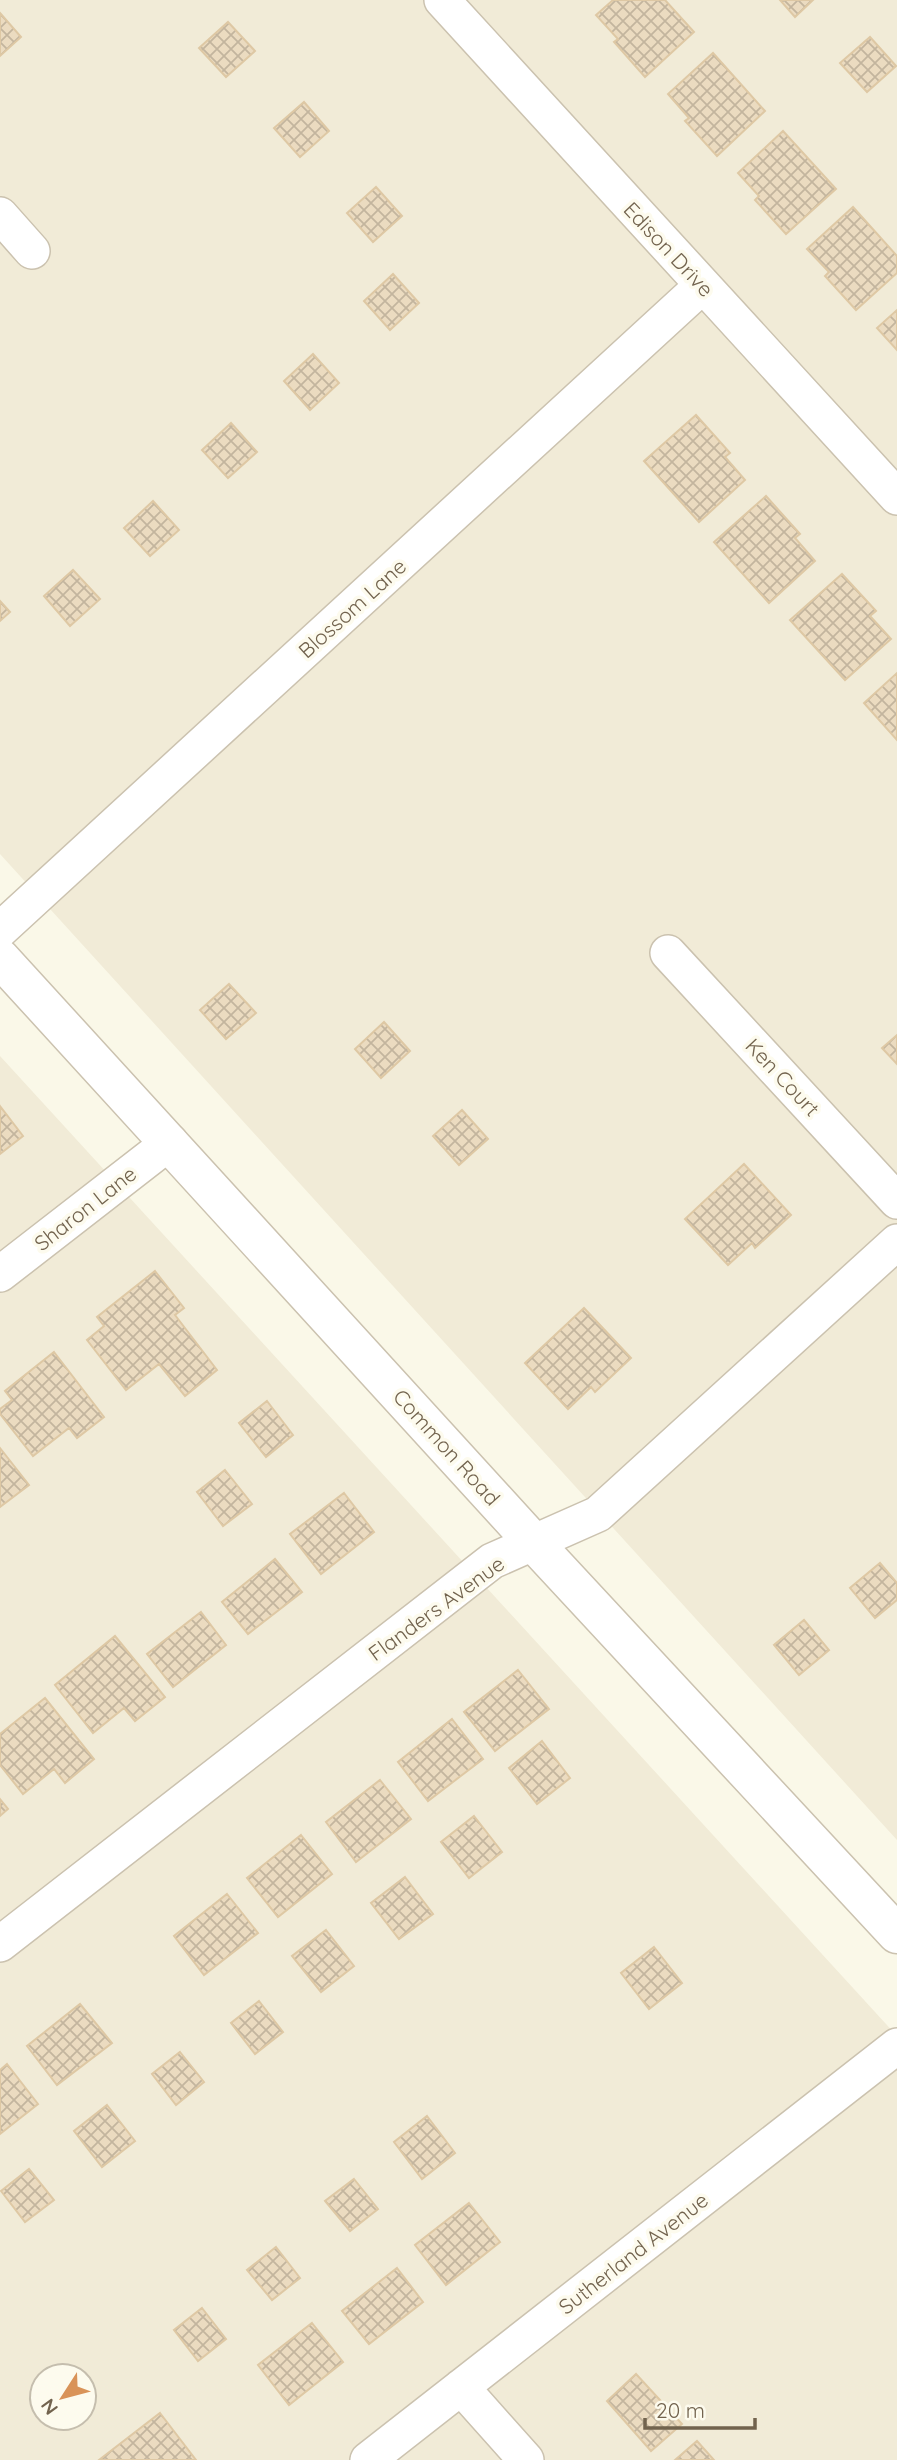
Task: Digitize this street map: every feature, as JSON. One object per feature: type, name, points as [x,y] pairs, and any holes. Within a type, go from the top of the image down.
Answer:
[{"type":"street","name":"Edison Drive","points":[[442,0],[897,498]]},
{"type":"street","points":[[0,215],[32,251]]},
{"type":"street","name":"Blossom Lane","points":[[0,930],[703,285]]},
{"type":"street","name":"Ken Court","points":[[668,953],[897,1201]]},
{"type":"street","name":"Common Road","points":[[0,958],[534,1543],[897,1934]]},
{"type":"street","name":"Sharon Lane","points":[[0,1274],[170,1142]]},
{"type":"street","name":"Flanders Avenue","points":[[0,1944],[492,1561],[598,1514],[897,1242]]},
{"type":"street","name":"Sutherland Avenue","points":[[368,2460],[897,2046]]},
{"type":"street","points":[[461,2388],[527,2460]]},
{"type":"shaded area","points":[[0,0],[897,0],[897,1840],[0,854]]},
{"type":"shaded area","points":[[0,1056],[897,2036],[897,2460],[0,2460]]},
{"type":"building","points":[[613,0],[665,0],[694,32],[645,77],[614,42],[618,39],[596,15]]},
{"type":"building","points":[[780,0],[813,0],[795,17]]},
{"type":"building","points":[[0,13],[21,37],[0,56]]},
{"type":"building","points":[[228,22],[255,51],[226,77],[199,48]]},
{"type":"building","points":[[870,37],[896,66],[867,92],[840,63]]},
{"type":"building","points":[[713,53],[765,111],[717,156],[685,121],[689,118],[668,94]]},
{"type":"building","points":[[304,102],[329,131],[300,157],[274,128]]},
{"type":"building","points":[[783,131],[836,189],[786,234],[755,200],[759,196],[738,173]]},
{"type":"building","points":[[376,187],[402,216],[373,242],[347,213]]},
{"type":"building","points":[[853,207],[897,256],[897,273],[856,310],[825,276],[829,272],[807,249]]},
{"type":"building","points":[[393,274],[419,303],[390,330],[364,301]]},
{"type":"building","points":[[897,310],[897,350],[877,328]]},
{"type":"building","points":[[313,354],[339,383],[310,410],[284,381]]},
{"type":"building","points":[[696,415],[730,453],[725,457],[745,480],[699,522],[644,461]]},
{"type":"building","points":[[231,423],[257,452],[228,478],[202,450]]},
{"type":"building","points":[[766,496],[800,534],[795,538],[815,561],[769,603],[714,542]]},
{"type":"building","points":[[153,501],[179,530],[150,556],[124,528]]},
{"type":"building","points":[[73,570],[100,599],[70,626],[44,596]]},
{"type":"building","points":[[842,574],[876,611],[870,616],[891,639],[845,680],[790,620]]},
{"type":"building","points":[[0,601],[10,612],[0,621]]},
{"type":"building","points":[[897,673],[897,740],[864,703]]},
{"type":"building","points":[[229,984],[256,1013],[226,1039],[200,1010]]},
{"type":"building","points":[[384,1022],[410,1051],[381,1078],[355,1049]]},
{"type":"building","points":[[897,1035],[897,1064],[882,1048]]},
{"type":"building","points":[[0,1106],[23,1136],[0,1154]]},
{"type":"building","points":[[462,1110],[488,1139],[459,1165],[433,1136]]},
{"type":"building","points":[[744,1164],[791,1215],[755,1248],[752,1243],[728,1265],[685,1219]]},
{"type":"building","points":[[155,1271],[184,1308],[175,1315],[217,1370],[185,1396],[159,1364],[126,1390],[87,1340],[104,1326],[97,1317]]},
{"type":"building","points":[[584,1308],[631,1358],[595,1392],[591,1387],[568,1409],[525,1363]]},
{"type":"building","points":[[54,1352],[104,1417],[77,1438],[69,1428],[33,1456],[0,1414],[0,1409],[12,1400],[5,1391]]},
{"type":"building","points":[[267,1401],[293,1435],[266,1457],[239,1423]]},
{"type":"building","points":[[0,1448],[29,1485],[0,1507]]},
{"type":"building","points":[[225,1470],[252,1504],[223,1526],[197,1492]]},
{"type":"building","points":[[344,1493],[374,1532],[321,1574],[290,1534]]},
{"type":"building","points":[[275,1559],[302,1592],[248,1634],[222,1602]]},
{"type":"building","points":[[880,1563],[897,1583],[897,1600],[875,1618],[850,1588]]},
{"type":"building","points":[[201,1612],[226,1645],[173,1687],[147,1654]]},
{"type":"building","points":[[804,1620],[829,1650],[799,1675],[774,1645]]},
{"type":"building","points":[[115,1636],[165,1697],[135,1721],[124,1708],[93,1733],[55,1685]]},
{"type":"building","points":[[518,1670],[549,1709],[495,1751],[464,1712]]},
{"type":"building","points":[[45,1698],[94,1759],[65,1783],[54,1769],[23,1794],[0,1765],[0,1734]]},
{"type":"building","points":[[452,1719],[483,1759],[428,1801],[398,1762]]},
{"type":"building","points":[[542,1741],[570,1778],[537,1804],[509,1768]]},
{"type":"building","points":[[380,1780],[411,1819],[356,1862],[326,1822]]},
{"type":"building","points":[[0,1799],[8,1809],[0,1816]]},
{"type":"building","points":[[474,1816],[502,1852],[469,1878],[441,1842]]},
{"type":"building","points":[[301,1835],[332,1874],[278,1917],[247,1878]]},
{"type":"building","points":[[405,1877],[433,1914],[399,1939],[371,1903]]},
{"type":"building","points":[[227,1894],[258,1933],[204,1975],[174,1936]]},
{"type":"building","points":[[326,1930],[354,1966],[321,1992],[292,1956]]},
{"type":"building","points":[[654,1947],[682,1983],[649,2009],[621,1973]]},
{"type":"building","points":[[259,2001],[283,2032],[255,2054],[231,2023]]},
{"type":"building","points":[[80,2004],[112,2043],[57,2085],[27,2046]]},
{"type":"building","points":[[180,2052],[204,2082],[176,2105],[152,2074]]},
{"type":"building","points":[[7,2064],[38,2104],[0,2134],[0,2070]]},
{"type":"building","points":[[107,2105],[135,2141],[102,2167],[74,2131]]},
{"type":"building","points":[[427,2116],[455,2153],[422,2179],[394,2142]]},
{"type":"building","points":[[29,2169],[54,2200],[25,2222],[1,2191]]},
{"type":"building","points":[[354,2179],[378,2209],[350,2231],[325,2201]]},
{"type":"building","points":[[469,2203],[500,2242],[446,2285],[415,2245]]},
{"type":"building","points":[[276,2247],[300,2278],[272,2300],[247,2270]]},
{"type":"building","points":[[397,2268],[423,2302],[369,2344],[342,2311]]},
{"type":"building","points":[[202,2308],[226,2339],[198,2361],[174,2330]]},
{"type":"building","points":[[312,2323],[343,2362],[289,2405],[258,2365]]},
{"type":"building","points":[[636,2374],[682,2424],[651,2451],[607,2401]]},
{"type":"building","points":[[160,2413],[196,2460],[99,2460]]},
{"type":"building","points":[[697,2441],[714,2460],[675,2460]]}]
